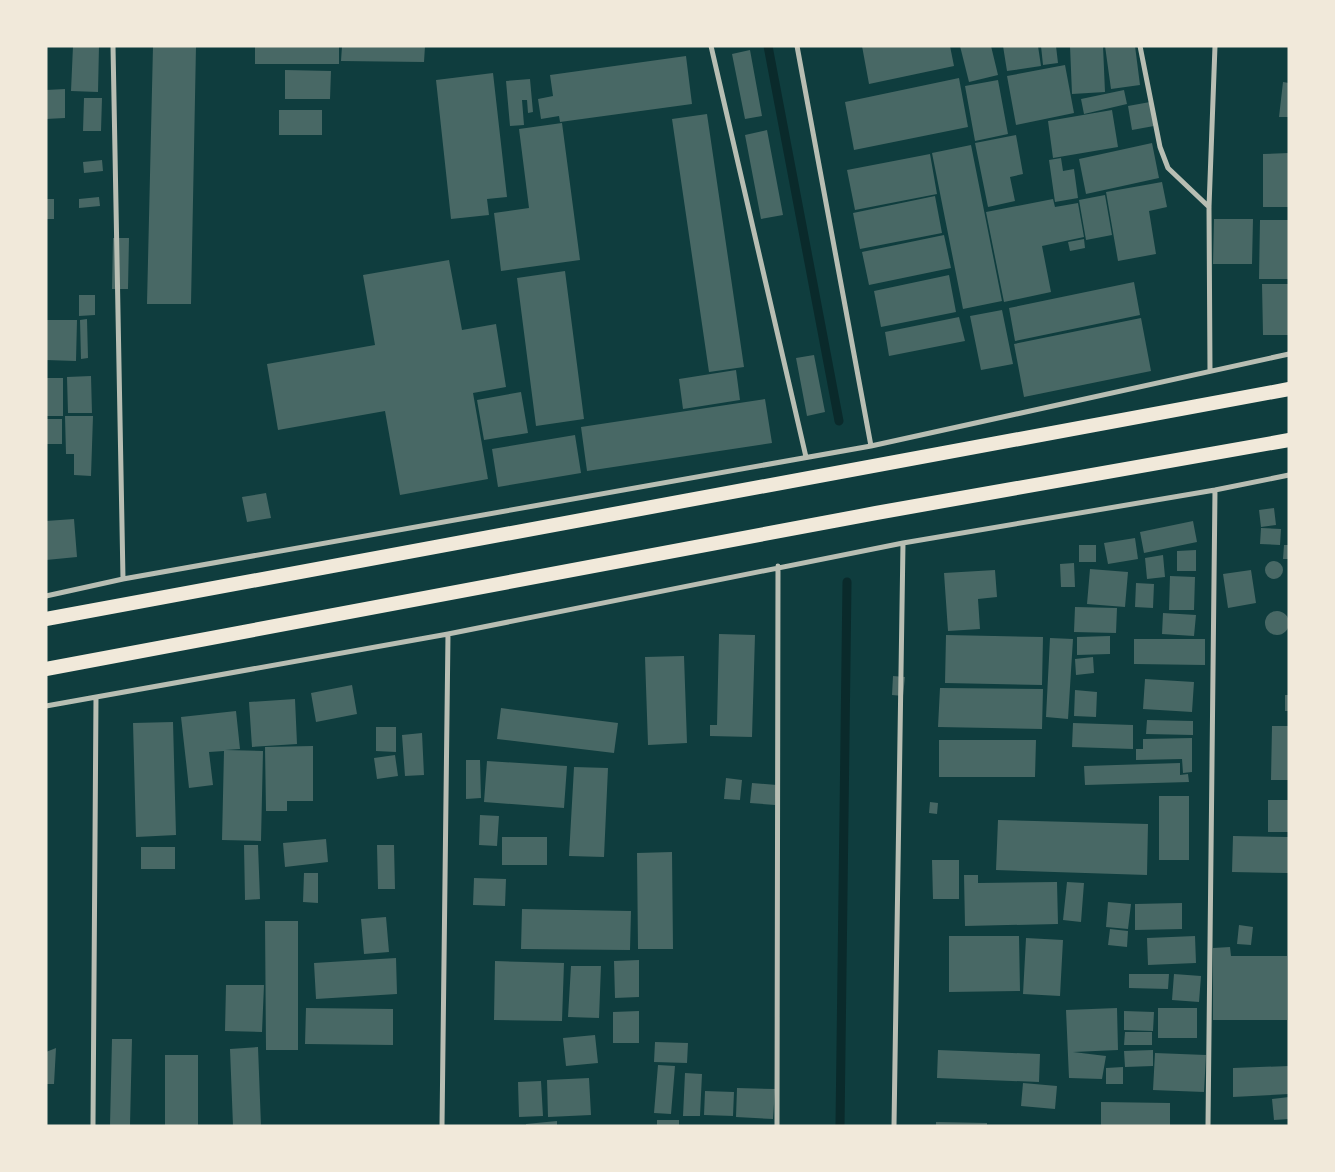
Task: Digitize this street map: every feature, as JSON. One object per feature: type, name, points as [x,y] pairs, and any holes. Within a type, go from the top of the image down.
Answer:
[{"type":"highway","points":[[46,619],[1289,389]]},
{"type":"highway","points":[[46,669],[876,513],[1289,440]]},
{"type":"street","points":[[113,46],[123,579]]},
{"type":"street","points":[[710,46],[806,457]]},
{"type":"street","points":[[797,46],[871,446]]},
{"type":"street","points":[[1140,46],[1160,147],[1168,168],[1209,207]]},
{"type":"street","points":[[1210,371],[1209,207],[1215,46]]},
{"type":"street","points":[[46,596],[123,579],[871,446],[1289,354]]},
{"type":"street","points":[[46,706],[448,634],[778,566],[1215,490],[1289,475]]},
{"type":"street","points":[[1208,1126],[1215,490]]},
{"type":"street","points":[[894,1126],[903,543]]},
{"type":"street","points":[[777,1126],[778,566]]},
{"type":"street","points":[[442,1126],[448,634]]},
{"type":"street","points":[[93,1126],[96,697]]},
{"type":"building","points":[[73,46],[99,46],[98,92],[71,91]]},
{"type":"building","points":[[153,46],[196,46],[191,304],[147,304]]},
{"type":"building","points":[[255,46],[339,46],[339,64],[255,64]]},
{"type":"building","points":[[342,46],[425,46],[424,62],[341,61]]},
{"type":"building","points":[[862,46],[950,46],[954,66],[869,84]]},
{"type":"building","points":[[960,46],[991,46],[998,75],[969,82]]},
{"type":"building","points":[[1003,46],[1038,46],[1041,66],[1007,71]]},
{"type":"building","points":[[1041,46],[1056,46],[1058,63],[1043,65]]},
{"type":"building","points":[[1070,46],[1103,46],[1105,92],[1072,94]]},
{"type":"building","points":[[1105,46],[1135,46],[1140,85],[1111,89]]},
{"type":"building","points":[[750,50],[762,116],[745,119],[732,54]]},
{"type":"building","points":[[686,56],[692,104],[560,122],[559,116],[541,119],[538,99],[553,96],[550,75]]},
{"type":"building","points":[[1065,65],[1074,113],[1016,125],[1007,76]]},
{"type":"building","points":[[285,70],[331,71],[330,99],[285,99]]},
{"type":"building","points":[[493,73],[507,197],[487,199],[489,215],[451,219],[436,80]]},
{"type":"building","points":[[959,78],[968,127],[854,150],[845,102]]},
{"type":"building","points":[[530,79],[533,112],[528,113],[527,100],[522,100],[524,125],[510,126],[506,81]]},
{"type":"building","points":[[998,80],[1008,134],[975,141],[965,86]]},
{"type":"building","points":[[1283,82],[1289,83],[1289,117],[1279,117]]},
{"type":"building","points":[[65,89],[65,118],[46,119],[46,90]]},
{"type":"building","points":[[1124,90],[1127,104],[1084,114],[1081,99]]},
{"type":"building","points":[[84,98],[102,98],[101,131],[83,131]]},
{"type":"building","points":[[1150,102],[1154,126],[1132,130],[1128,106]]},
{"type":"building","points":[[279,110],[322,110],[322,135],[279,135]]},
{"type":"building","points":[[1112,110],[1118,147],[1053,158],[1048,121]]},
{"type":"building","points":[[707,114],[744,367],[709,372],[672,119]]},
{"type":"building","points":[[562,123],[580,260],[501,271],[494,213],[529,208],[519,129]]},
{"type":"building","points":[[767,130],[783,215],[761,219],[745,135]]},
{"type":"building","points":[[1016,135],[1023,174],[1010,177],[1015,201],[988,207],[975,143]]},
{"type":"building","points":[[1152,143],[1159,178],[1086,194],[1079,159]]},
{"type":"building","points":[[971,145],[1002,301],[963,309],[932,153]]},
{"type":"building","points":[[1289,153],[1289,207],[1263,207],[1263,154]]},
{"type":"building","points":[[930,154],[937,194],[855,210],[847,170]]},
{"type":"building","points":[[1061,158],[1063,171],[1074,169],[1078,198],[1055,202],[1049,160]]},
{"type":"building","points":[[102,160],[103,171],[84,173],[83,162]]},
{"type":"building","points":[[1162,182],[1167,207],[1149,211],[1156,254],[1118,261],[1106,192]]},
{"type":"building","points":[[1105,195],[1112,235],[1086,240],[1079,200]]},
{"type":"building","points":[[935,196],[942,233],[860,249],[853,213]]},
{"type":"building","points":[[99,197],[100,206],[79,208],[79,199]]},
{"type":"building","points":[[46,199],[54,199],[54,219],[46,219]]},
{"type":"building","points":[[1053,199],[1055,207],[1078,203],[1084,237],[1042,246],[1051,292],[1004,302],[986,212]]},
{"type":"building","points":[[1214,219],[1253,219],[1252,264],[1213,264]]},
{"type":"building","points":[[1260,220],[1289,220],[1289,279],[1259,279]]},
{"type":"building","points":[[944,235],[951,268],[869,285],[862,252]]},
{"type":"building","points":[[113,238],[129,238],[128,289],[112,289]]},
{"type":"building","points":[[1084,239],[1085,248],[1070,251],[1068,242]]},
{"type":"building","points":[[449,260],[462,330],[496,324],[506,387],[473,393],[488,479],[400,495],[385,411],[278,430],[267,364],[375,345],[363,275]]},
{"type":"building","points":[[565,271],[584,419],[536,426],[517,278]]},
{"type":"building","points":[[949,275],[956,312],[881,327],[874,291]]},
{"type":"building","points":[[1134,282],[1140,315],[1015,341],[1009,308]]},
{"type":"building","points":[[1262,284],[1289,284],[1289,335],[1263,335]]},
{"type":"building","points":[[79,295],[95,295],[95,315],[79,316]]},
{"type":"building","points":[[1002,310],[1013,364],[981,370],[970,316]]},
{"type":"building","points":[[959,317],[965,341],[889,356],[885,332]]},
{"type":"building","points":[[1141,318],[1151,371],[1024,397],[1014,344]]},
{"type":"building","points":[[87,319],[88,358],[81,359],[80,320]]},
{"type":"building","points":[[46,320],[77,320],[76,361],[46,360]]},
{"type":"building","points":[[814,355],[825,412],[807,416],[796,358]]},
{"type":"building","points":[[736,370],[740,400],[683,409],[679,379]]},
{"type":"building","points":[[91,376],[92,413],[68,413],[67,377]]},
{"type":"building","points":[[46,378],[63,378],[63,416],[46,416]]},
{"type":"building","points":[[521,392],[528,433],[484,440],[477,400]]},
{"type":"building","points":[[765,399],[772,443],[587,471],[581,427]]},
{"type":"building","points":[[65,416],[93,416],[91,476],[74,475],[74,454],[66,454]]},
{"type":"building","points":[[46,419],[62,419],[62,444],[46,444]]},
{"type":"building","points":[[575,435],[581,473],[498,487],[492,449]]},
{"type":"building","points":[[266,493],[271,518],[247,522],[242,497]]},
{"type":"building","points":[[1274,508],[1276,525],[1261,527],[1259,510]]},
{"type":"building","points":[[74,519],[77,557],[46,560],[46,521]]},
{"type":"building","points":[[1193,521],[1197,542],[1144,553],[1140,532]]},
{"type":"building","points":[[1261,528],[1281,529],[1280,545],[1260,544]]},
{"type":"building","points":[[1135,538],[1138,559],[1108,564],[1104,543]]},
{"type":"building","points":[[1079,545],[1096,545],[1096,562],[1079,562]]},
{"type":"building","points":[[1284,545],[1289,545],[1289,559],[1283,559]]},
{"type":"building","points":[[1196,550],[1196,571],[1177,571],[1177,551]]},
{"type":"building","points":[[1163,555],[1165,577],[1147,579],[1145,558]]},
{"type":"building","points":[[1274,561],[1280,564],[1283,570],[1280,576],[1274,579],[1268,576],[1265,570],[1268,564]]},
{"type":"building","points":[[1074,563],[1075,587],[1061,587],[1060,564]]},
{"type":"building","points":[[1090,569],[1128,572],[1125,607],[1087,604]]},
{"type":"building","points":[[995,570],[997,597],[978,599],[980,629],[948,631],[944,573]]},
{"type":"building","points":[[1251,570],[1256,603],[1228,608],[1223,574]]},
{"type":"building","points":[[1170,576],[1195,577],[1194,610],[1169,610]]},
{"type":"building","points":[[1136,583],[1154,584],[1153,608],[1135,607]]},
{"type":"building","points":[[1075,607],[1117,608],[1116,633],[1074,632]]},
{"type":"building","points":[[1277,611],[1285,615],[1289,623],[1285,631],[1277,635],[1269,631],[1265,623],[1269,615]]},
{"type":"building","points":[[1163,613],[1196,615],[1194,636],[1162,634]]},
{"type":"building","points":[[719,634],[755,635],[752,737],[710,736],[710,725],[717,725]]},
{"type":"building","points":[[946,635],[1043,637],[1042,685],[945,683]]},
{"type":"building","points":[[1110,636],[1110,654],[1077,655],[1077,637]]},
{"type":"building","points":[[1050,638],[1073,639],[1068,719],[1046,717]]},
{"type":"building","points":[[1134,639],[1205,639],[1205,665],[1134,664]]},
{"type":"building","points":[[684,656],[687,743],[648,745],[645,657]]},
{"type":"building","points":[[1093,657],[1094,673],[1076,675],[1075,659]]},
{"type":"building","points":[[893,676],[905,677],[903,696],[892,695]]},
{"type":"building","points":[[1145,679],[1194,682],[1192,712],[1143,709]]},
{"type":"building","points":[[352,685],[357,714],[316,722],[311,693]]},
{"type":"building","points":[[940,688],[1043,689],[1042,729],[938,727]]},
{"type":"building","points":[[1075,690],[1097,692],[1096,717],[1074,716]]},
{"type":"building","points":[[1285,695],[1289,695],[1289,711],[1285,711]]},
{"type":"building","points":[[295,699],[297,744],[252,747],[249,702]]},
{"type":"building","points":[[501,708],[618,723],[614,753],[497,739]]},
{"type":"building","points":[[236,711],[240,749],[225,750],[263,751],[261,841],[222,840],[224,751],[209,752],[213,785],[189,788],[181,717]]},
{"type":"building","points":[[1147,720],[1193,721],[1193,735],[1146,734]]},
{"type":"building","points":[[173,722],[176,835],[136,837],[133,723]]},
{"type":"building","points":[[1073,723],[1133,725],[1133,749],[1072,747]]},
{"type":"building","points":[[1272,726],[1289,726],[1289,780],[1271,780]]},
{"type":"building","points":[[376,727],[396,727],[396,752],[376,751]]},
{"type":"building","points":[[422,733],[424,775],[405,776],[402,735]]},
{"type":"building","points":[[1192,738],[1192,772],[1183,773],[1182,759],[1136,760],[1136,749],[1143,749],[1143,739]]},
{"type":"building","points":[[939,740],[1036,740],[1035,777],[939,777]]},
{"type":"building","points":[[313,746],[313,801],[287,801],[287,811],[266,811],[265,747]]},
{"type":"building","points":[[395,755],[398,776],[377,779],[374,758]]},
{"type":"building","points":[[466,760],[480,760],[481,798],[466,799]]},
{"type":"building","points":[[487,761],[567,766],[564,808],[484,802]]},
{"type":"building","points":[[1180,763],[1180,775],[1188,774],[1189,782],[1085,785],[1084,766]]},
{"type":"building","points":[[574,767],[608,768],[604,857],[569,856]]},
{"type":"building","points":[[726,778],[742,780],[740,800],[724,799]]},
{"type":"building","points":[[752,783],[777,785],[775,805],[750,803]]},
{"type":"building","points":[[1159,796],[1189,796],[1189,860],[1159,860]]},
{"type":"building","points":[[1268,800],[1289,800],[1289,832],[1268,832]]},
{"type":"building","points":[[930,802],[938,803],[937,814],[929,813]]},
{"type":"building","points":[[480,815],[499,816],[497,846],[479,845]]},
{"type":"building","points":[[998,820],[1148,824],[1147,875],[996,870]]},
{"type":"building","points":[[1233,836],[1289,837],[1289,873],[1232,872]]},
{"type":"building","points":[[502,837],[547,837],[547,865],[502,865]]},
{"type":"building","points":[[326,839],[328,862],[285,867],[283,843]]},
{"type":"building","points":[[244,845],[258,845],[260,899],[245,900]]},
{"type":"building","points":[[377,845],[394,845],[395,889],[378,889]]},
{"type":"building","points":[[141,847],[175,847],[175,869],[141,869]]},
{"type":"building","points":[[672,852],[673,949],[638,949],[637,853]]},
{"type":"building","points":[[932,860],[959,860],[959,899],[933,899]]},
{"type":"building","points":[[304,873],[318,873],[318,903],[303,902]]},
{"type":"building","points":[[964,875],[978,875],[978,883],[1057,882],[1058,924],[965,926]]},
{"type":"building","points":[[474,878],[506,879],[505,906],[473,905]]},
{"type":"building","points":[[1067,882],[1084,883],[1081,922],[1063,920]]},
{"type":"building","points":[[1108,902],[1131,904],[1128,929],[1106,927]]},
{"type":"building","points":[[1182,903],[1182,929],[1135,930],[1135,904]]},
{"type":"building","points":[[522,909],[631,911],[630,950],[521,949]]},
{"type":"building","points":[[386,917],[389,952],[364,954],[361,919]]},
{"type":"building","points":[[265,921],[298,921],[298,1050],[266,1050]]},
{"type":"building","points":[[1239,925],[1253,927],[1251,945],[1237,944]]},
{"type":"building","points":[[1110,929],[1128,931],[1127,947],[1108,945]]},
{"type":"building","points":[[949,936],[1019,936],[1020,991],[949,992]]},
{"type":"building","points":[[1195,936],[1196,963],[1148,965],[1147,938]]},
{"type":"building","points":[[1026,938],[1063,940],[1060,996],[1023,994]]},
{"type":"building","points":[[1230,947],[1231,956],[1287,956],[1287,1020],[1213,1020],[1213,948]]},
{"type":"building","points":[[396,958],[397,994],[316,999],[314,963]]},
{"type":"building","points":[[639,960],[639,997],[615,998],[614,961]]},
{"type":"building","points":[[495,961],[564,963],[562,1021],[494,1020]]},
{"type":"building","points":[[571,966],[601,966],[599,1018],[568,1017]]},
{"type":"building","points":[[1129,974],[1169,974],[1168,989],[1129,988]]},
{"type":"building","points":[[1174,974],[1201,976],[1199,1002],[1172,1000]]},
{"type":"building","points":[[226,985],[264,985],[262,1032],[225,1031]]},
{"type":"building","points":[[306,1008],[393,1009],[393,1045],[305,1044]]},
{"type":"building","points":[[1117,1008],[1118,1050],[1073,1052],[1106,1056],[1102,1079],[1069,1078],[1066,1010]]},
{"type":"building","points":[[1158,1008],[1197,1008],[1197,1038],[1158,1038]]},
{"type":"building","points":[[639,1011],[639,1043],[613,1043],[613,1012]]},
{"type":"building","points":[[1124,1011],[1154,1012],[1153,1031],[1124,1030]]},
{"type":"building","points":[[1125,1032],[1152,1032],[1152,1045],[1124,1045]]},
{"type":"building","points":[[595,1035],[598,1063],[566,1066],[563,1038]]},
{"type":"building","points":[[112,1039],[132,1039],[130,1125],[110,1125]]},
{"type":"building","points":[[655,1042],[688,1043],[687,1063],[654,1062]]},
{"type":"building","points":[[258,1047],[261,1126],[233,1126],[230,1049]]},
{"type":"building","points":[[56,1048],[54,1084],[46,1084],[46,1052]]},
{"type":"building","points":[[938,1050],[1040,1054],[1039,1082],[937,1078]]},
{"type":"building","points":[[1153,1050],[1153,1066],[1125,1067],[1124,1051]]},
{"type":"building","points":[[1155,1053],[1206,1055],[1204,1092],[1153,1090]]},
{"type":"building","points":[[165,1055],[198,1055],[198,1126],[165,1126]]},
{"type":"building","points":[[658,1065],[675,1066],[671,1114],[654,1113]]},
{"type":"building","points":[[1289,1066],[1289,1094],[1233,1097],[1233,1068]]},
{"type":"building","points":[[1123,1067],[1123,1084],[1106,1084],[1106,1068]]},
{"type":"building","points":[[685,1073],[702,1074],[700,1116],[683,1116]]},
{"type":"building","points":[[589,1078],[591,1115],[548,1117],[547,1080]]},
{"type":"building","points":[[541,1081],[543,1116],[519,1117],[518,1082]]},
{"type":"building","points":[[1023,1083],[1057,1086],[1055,1109],[1021,1106]]},
{"type":"building","points":[[737,1088],[775,1089],[773,1119],[736,1117]]},
{"type":"building","points":[[705,1091],[734,1092],[733,1116],[704,1115]]},
{"type":"building","points":[[1289,1097],[1289,1119],[1274,1120],[1272,1099]]},
{"type":"building","points":[[1101,1102],[1170,1103],[1170,1126],[1101,1126]]},
{"type":"building","points":[[657,1120],[679,1120],[679,1126],[657,1126]]},
{"type":"building","points":[[557,1121],[557,1126],[526,1126],[526,1124]]},
{"type":"building","points":[[936,1122],[987,1123],[987,1126],[936,1126]]},
{"type":"waterway","points":[[768,46],[839,421]]},
{"type":"waterway","points":[[840,1126],[847,582]]}]
